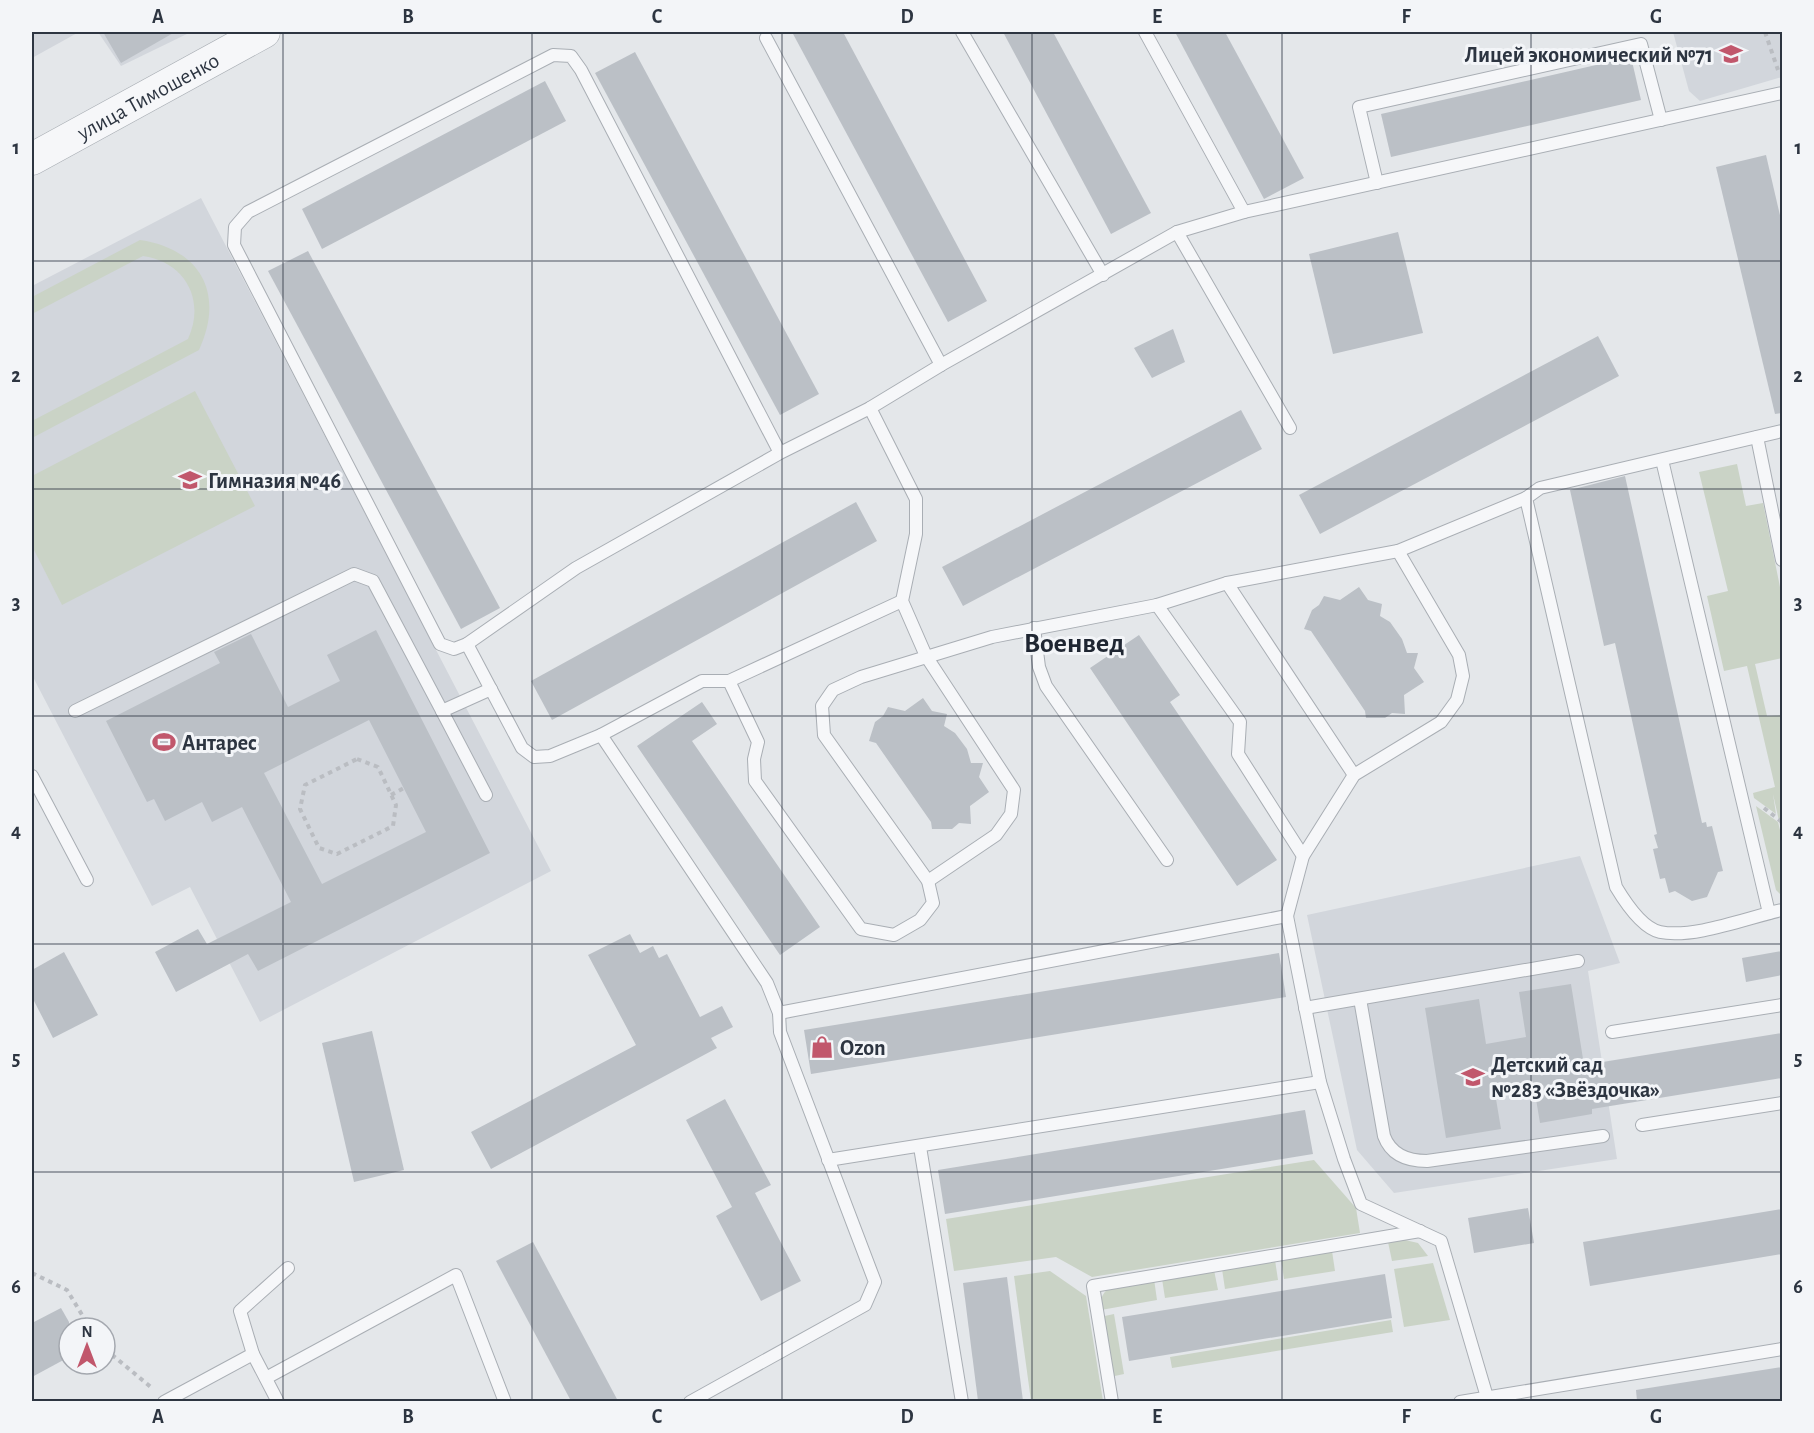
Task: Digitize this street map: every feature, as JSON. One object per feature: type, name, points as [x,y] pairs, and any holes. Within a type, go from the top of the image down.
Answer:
[{"type":"street","name":"улица Тимошенко","points":[[32,159],[264,32]]},
{"type":"lane","points":[[962,32],[1104,275]]},
{"type":"lane","points":[[1144,32],[1244,212]]},
{"type":"lane","points":[[766,38],[940,365]]},
{"type":"lane","points":[[1377,183],[1359,107],[1629,46],[1641,44],[1660,120]]},
{"type":"lane","points":[[780,453],[581,70],[571,57],[553,55],[248,212],[235,227],[234,245],[440,644],[454,650],[467,644],[576,568],[780,453],[870,408],[940,365],[1177,232],[1244,212],[1782,93]]},
{"type":"lane","points":[[1177,232],[1290,428]]},
{"type":"lane","points":[[870,408],[916,499],[916,534],[902,601],[926,657],[1014,790],[1011,814],[996,835],[928,880]]},
{"type":"lane","points":[[729,681],[758,742],[754,759],[755,781],[861,929],[894,935],[920,920],[933,903],[928,880],[824,735],[822,706],[833,690],[861,677],[992,637],[1157,605],[1227,584],[1398,551],[1526,498],[1540,488],[1782,431]]},
{"type":"lane","points":[[1757,437],[1782,560]]},
{"type":"lane","points":[[1662,460],[1769,913]]},
{"type":"lane","points":[[1526,498],[1616,887],[1630,911],[1659,932],[1694,931],[1782,910]]},
{"type":"lane","points":[[1398,551],[1459,655],[1463,676],[1457,700],[1441,722],[1354,775],[1303,856],[1287,916],[1320,1082],[1361,1204],[1441,1241],[1487,1397]]},
{"type":"lane","points":[[75,711],[354,573],[373,580],[486,795]]},
{"type":"lane","points":[[1227,584],[1354,775]]},
{"type":"lane","points":[[467,644],[522,748],[534,757],[550,756],[601,735],[702,681],[729,681],[902,601]]},
{"type":"lane","points":[[1157,605],[1240,722],[1238,754],[1303,856]]},
{"type":"lane","points":[[1034,628],[1039,667],[1046,686],[1167,860]]},
{"type":"lane","points":[[442,711],[491,689]]},
{"type":"lane","points":[[601,735],[766,983],[779,1012],[780,1032],[875,1282],[865,1305],[690,1401]]},
{"type":"lane","points":[[32,776],[87,880]]},
{"type":"lane","points":[[779,1012],[1287,916]]},
{"type":"lane","points":[[1305,1008],[1578,961]]},
{"type":"lane","points":[[1360,999],[1384,1136],[1392,1150],[1404,1158],[1427,1161],[1603,1136]]},
{"type":"lane","points":[[1612,1032],[1782,1005]]},
{"type":"lane","points":[[828,1160],[1320,1082]]},
{"type":"lane","points":[[1642,1125],[1782,1103]]},
{"type":"lane","points":[[920,1147],[962,1401]]},
{"type":"lane","points":[[1112,1401],[1093,1286],[1420,1231]]},
{"type":"lane","points":[[278,1401],[253,1354],[240,1311],[288,1268]]},
{"type":"lane","points":[[266,1378],[456,1275],[505,1401]]},
{"type":"lane","points":[[1460,1401],[1782,1349]]},
{"type":"lane","points":[[165,1401],[253,1354]]},
{"type":"path","points":[[1765,32],[1778,70]]},
{"type":"path","points":[[357,759],[378,767],[391,795],[396,805],[393,826],[338,854],[319,848],[300,809],[305,785],[357,759]]},
{"type":"path","points":[[391,795],[404,788]]},
{"type":"path","points":[[32,1273],[67,1290],[83,1316]]},
{"type":"path","points":[[117,1359],[165,1401]]},
{"type":"shaded area","points":[[32,32],[79,32],[32,58]]},
{"type":"shaded area","points":[[98,32],[191,32],[121,66]]},
{"type":"shaded area","name":"Лицей экономический №71","points":[[1673,32],[1782,32],[1782,77],[1700,101],[1689,91]]},
{"type":"shaded area","name":"Гимназия №46","points":[[201,198],[551,871],[260,1022],[190,887],[152,906],[32,675],[32,286]]},
{"type":"shaded area","points":[[140,240],[161,245],[179,253],[202,277],[208,293],[209,310],[206,330],[199,350],[32,438],[32,421],[188,339],[193,324],[194,310],[193,297],[188,285],[170,266],[143,256],[32,314],[32,297]]},
{"type":"shaded area","points":[[195,391],[255,506],[62,605],[32,546],[32,476]]},
{"type":"shaded area","points":[[1737,464],[1746,506],[1763,503],[1782,597],[1782,658],[1755,664],[1767,716],[1782,715],[1781,830],[1773,794],[1776,814],[1754,798],[1753,793],[1775,787],[1747,666],[1724,671],[1707,596],[1728,591],[1699,472]]},
{"type":"shaded area","points":[[1756,806],[1778,822],[1782,830],[1782,896],[1776,890]]},
{"type":"shaded area","name":"Детский сад №283 «Звёздочка»","points":[[1580,856],[1620,963],[1588,971],[1617,1159],[1394,1193],[1357,1150],[1307,915]]},
{"type":"shaded area","points":[[1314,1160],[1356,1208],[1360,1233],[1092,1277],[1056,1257],[954,1271],[946,1219]]},
{"type":"shaded area","points":[[1405,1240],[1418,1243],[1428,1256],[1392,1261],[1388,1242]]},
{"type":"shaded area","points":[[1332,1251],[1335,1271],[1284,1279],[1281,1259]]},
{"type":"shaded area","points":[[1275,1260],[1278,1280],[1225,1289],[1222,1269]]},
{"type":"shaded area","points":[[1433,1263],[1450,1320],[1404,1327],[1394,1269]]},
{"type":"shaded area","points":[[1214,1270],[1218,1290],[1165,1298],[1162,1279]]},
{"type":"shaded area","points":[[1050,1271],[1086,1296],[1103,1401],[1031,1401],[1014,1276]]},
{"type":"shaded area","points":[[1154,1279],[1157,1300],[1101,1310],[1101,1300],[1110,1288],[1126,1282]]},
{"type":"shaded area","points":[[1114,1314],[1124,1374],[1110,1377],[1100,1317]]},
{"type":"shaded area","points":[[1391,1320],[1393,1332],[1172,1368],[1170,1357]]},
{"type":"building","points":[[103,32],[175,32],[121,63]]},
{"type":"building","points":[[792,32],[843,32],[987,301],[948,322]]},
{"type":"building","points":[[1003,32],[1053,32],[1151,213],[1111,234]]},
{"type":"building","points":[[1175,32],[1225,32],[1304,178],[1264,199]]},
{"type":"building","points":[[635,52],[819,394],[780,415],[595,73]]},
{"type":"building","points":[[1631,57],[1641,100],[1391,157],[1381,114]]},
{"type":"building","points":[[545,81],[566,121],[322,249],[302,209]]},
{"type":"building","points":[[1766,155],[1782,224],[1782,413],[1775,414],[1716,167]]},
{"type":"building","points":[[1398,232],[1423,333],[1333,354],[1309,254]]},
{"type":"building","points":[[308,251],[500,608],[461,629],[268,271]]},
{"type":"building","points":[[1173,329],[1185,362],[1152,378],[1134,348]]},
{"type":"building","points":[[1598,336],[1619,376],[1320,534],[1299,495]]},
{"type":"building","points":[[1241,410],[1262,449],[963,606],[942,567]]},
{"type":"building","points":[[1625,476],[1702,823],[1706,822],[1707,827],[1712,826],[1723,871],[1718,872],[1707,897],[1692,901],[1675,891],[1669,893],[1665,878],[1660,879],[1653,849],[1658,848],[1654,835],[1657,834],[1615,643],[1604,646],[1570,490]]},
{"type":"building","points":[[856,502],[877,541],[552,720],[531,681]]},
{"type":"building","points":[[1359,587],[1368,600],[1382,604],[1380,616],[1390,622],[1402,639],[1407,653],[1418,653],[1414,668],[1424,682],[1404,695],[1405,714],[1392,713],[1385,718],[1366,718],[1365,711],[1311,631],[1304,629],[1312,610],[1319,605],[1324,596],[1340,600]]},
{"type":"building","points":[[376,630],[490,853],[258,971],[248,954],[176,992],[155,952],[198,929],[207,944],[291,902],[242,807],[212,822],[202,802],[165,821],[154,799],[147,802],[106,721],[220,663],[214,652],[251,634],[288,707],[340,681],[327,655]],"holes":[[[369,720],[426,832],[322,884],[264,773]]]},
{"type":"building","points":[[1139,635],[1180,695],[1170,702],[1277,860],[1237,886],[1090,668]]},
{"type":"building","points":[[923,698],[932,711],[947,714],[944,726],[955,733],[967,749],[971,763],[983,763],[979,777],[989,792],[970,806],[971,824],[959,823],[952,829],[932,829],[931,822],[876,743],[869,741],[875,722],[883,716],[888,707],[905,711]]},
{"type":"building","points":[[702,702],[717,724],[692,741],[820,927],[780,955],[637,746]]},
{"type":"building","points":[[630,934],[640,953],[653,946],[659,958],[667,954],[700,1017],[722,1006],[733,1027],[711,1038],[717,1048],[491,1169],[471,1132],[636,1045],[588,955]]},
{"type":"building","points":[[1782,951],[1782,975],[1746,982],[1742,958]]},
{"type":"building","points":[[64,952],[98,1015],[53,1038],[32,997],[32,970]]},
{"type":"building","points":[[1279,953],[1286,997],[811,1074],[804,1030]]},
{"type":"building","points":[[1571,984],[1584,1065],[1782,1033],[1782,1078],[1592,1109],[1592,1114],[1540,1123],[1533,1081],[1494,1087],[1501,1129],[1446,1138],[1425,1008],[1479,999],[1486,1044],[1526,1037],[1519,992]]},
{"type":"building","points":[[372,1031],[404,1170],[354,1182],[322,1043]]},
{"type":"building","points":[[725,1099],[771,1185],[755,1193],[801,1281],[761,1301],[716,1216],[732,1207],[686,1120]]},
{"type":"building","points":[[1305,1110],[1313,1154],[945,1214],[938,1170]]},
{"type":"building","points":[[1528,1208],[1534,1243],[1474,1253],[1468,1218]]},
{"type":"building","points":[[1782,1209],[1782,1254],[1590,1286],[1583,1242]]},
{"type":"building","points":[[533,1242],[618,1401],[571,1401],[496,1261]]},
{"type":"building","points":[[1385,1274],[1392,1318],[1129,1361],[1122,1317]]},
{"type":"building","points":[[1007,1277],[1023,1401],[978,1401],[963,1283]]},
{"type":"building","points":[[61,1308],[66,1316],[57,1316],[57,1363],[32,1377],[32,1323]]},
{"type":"building","points":[[1782,1367],[1782,1401],[1637,1401],[1636,1390]]},
{"type":"place","name":"Лицей экономический №71","points":[[1731,54]]},
{"type":"place","name":"Гимназия №46","points":[[190,480]]},
{"type":"place","name":"Антарес","points":[[164,742]]},
{"type":"place","name":"Ozon","points":[[822,1047]]},
{"type":"place","name":"Детский сад №283 «Звёздочка»","points":[[1473,1077]]},
{"type":"district","name":"Военвед","points":[[1074,642]]}]
